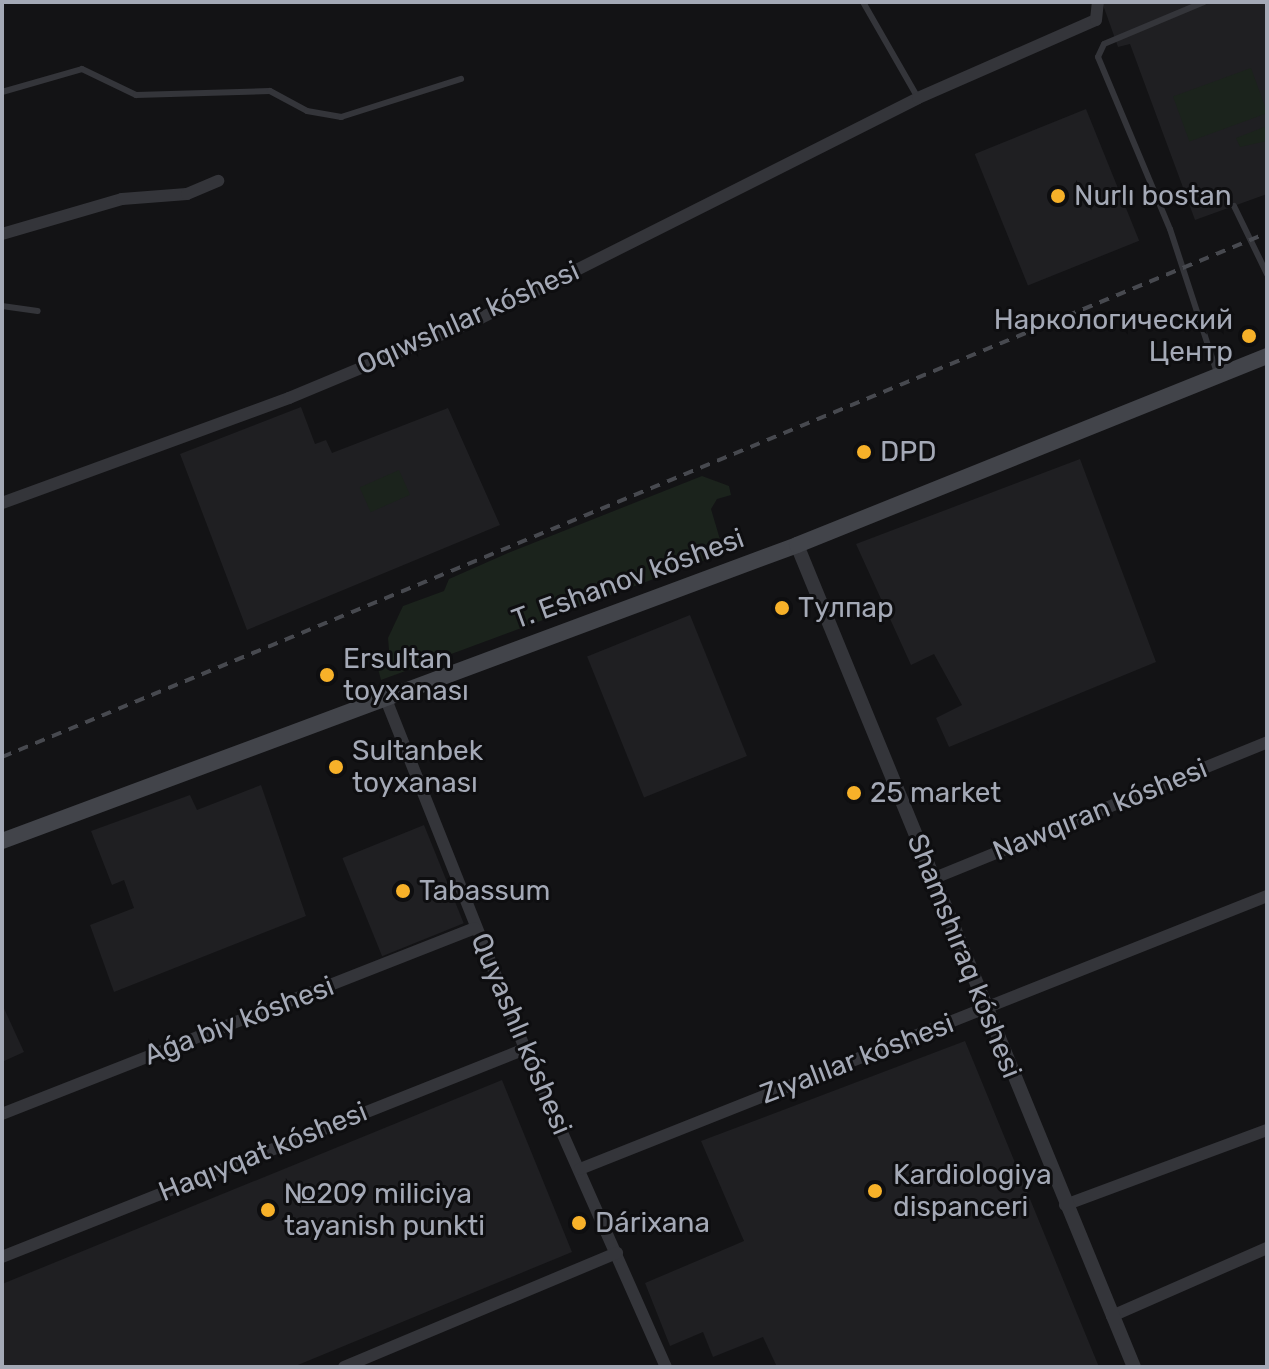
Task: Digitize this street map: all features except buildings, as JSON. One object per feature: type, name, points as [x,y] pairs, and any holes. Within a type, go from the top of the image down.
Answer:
[{"type":"main road","name":"T. Eshanov kóshesi","points":[[2,841],[797,545],[1267,356]]},
{"type":"street","name":"Oqıwshılar kóshesi","points":[[2,503],[289,398],[479,319],[918,98],[1096,20],[1098,2]]},
{"type":"street","points":[[2,234],[122,199],[187,194],[218,181]]},
{"type":"street","name":"Shamshıraq kóshesi","points":[[797,545],[1134,1367]]},
{"type":"street","name":"Quyashlı kóshesi","points":[[385,697],[525,1049],[666,1367]]},
{"type":"street","name":"Nawqıran kóshesi","points":[[932,879],[1267,742]]},
{"type":"street","name":"Zıyalılar kóshesi","points":[[580,1169],[1267,896]]},
{"type":"street","name":"Aǵa biy kóshesi","points":[[2,1114],[475,928]]},
{"type":"street","name":"Haqıyqat kóshesi","points":[[2,1257],[525,1049]]},
{"type":"street","points":[[1065,1205],[1267,1130]]},
{"type":"street","points":[[1112,1316],[1267,1248]]},
{"type":"street","points":[[344,1367],[617,1253]]},
{"type":"lane","points":[[863,2],[918,98]]},
{"type":"lane","points":[[1204,2],[1104,44],[1098,57],[1170,229],[1218,376]]},
{"type":"lane","points":[[2,92],[82,69],[136,95],[270,91],[307,111],[341,117],[461,79]]},
{"type":"lane","points":[[1234,206],[1267,274]]},
{"type":"lane","points":[[2,306],[38,311]]},
{"type":"shaded area","points":[[1102,2],[1267,2],[1267,194],[1195,220],[1130,44],[1118,47]]},
{"type":"shaded area","points":[[1251,68],[1267,113],[1189,141],[1173,96]]},
{"type":"shaded area","name":"Nurlı bostan","points":[[1086,109],[1139,241],[1028,286],[975,154]]},
{"type":"shaded area","points":[[1267,126],[1267,141],[1240,147],[1236,138]]},
{"type":"shaded area","points":[[301,407],[315,444],[326,440],[332,453],[448,408],[500,525],[247,630],[180,454]]},
{"type":"shaded area","points":[[1080,459],[1156,662],[949,747],[936,718],[962,705],[934,654],[911,665],[856,544]]},
{"type":"shaded area","points":[[399,470],[410,495],[371,512],[360,487]]},
{"type":"shaded area","points":[[702,476],[729,486],[731,495],[717,499],[711,509],[724,553],[381,680],[376,661],[389,650],[388,638],[403,606],[444,591],[449,579],[508,553]]},
{"type":"shaded area","points":[[690,615],[747,756],[644,798],[587,657]]},
{"type":"shaded area","points":[[261,785],[306,916],[114,992],[90,925],[134,908],[124,880],[112,885],[91,831],[190,795],[197,810]]},
{"type":"shaded area","name":"Tabassum","points":[[424,825],[464,923],[382,956],[342,858]]},
{"type":"shaded area","points":[[2,1004],[24,1052],[2,1062]]},
{"type":"shaded area","name":"Kardiologiya dispanceri","points":[[965,1041],[1099,1367],[777,1367],[763,1337],[713,1357],[703,1332],[670,1346],[645,1283],[744,1241],[701,1141]]},
{"type":"shaded area","points":[[502,1080],[572,1252],[293,1367],[2,1367],[2,1284]]},
{"type":"railway","points":[[2,757],[1267,233]]},
{"type":"place","name":"Nurlı bostan","points":[[1058,196]]},
{"type":"place","name":"Наркологический Центр","points":[[1249,336]]},
{"type":"place","name":"DPD","points":[[864,452]]},
{"type":"place","name":"Тулпар","points":[[782,608]]},
{"type":"place","name":"Ersultan toyxanası","points":[[327,675]]},
{"type":"place","name":"Sultanbek toyxanası","points":[[336,767]]},
{"type":"place","name":"25 market","points":[[854,793]]},
{"type":"place","name":"Tabassum","points":[[403,891]]},
{"type":"place","name":"Kardiologiya dispanceri","points":[[875,1191]]},
{"type":"place","name":"№209 miliciya tayanish punkti","points":[[268,1210]]},
{"type":"place","name":"Dárixana","points":[[579,1223]]}]
